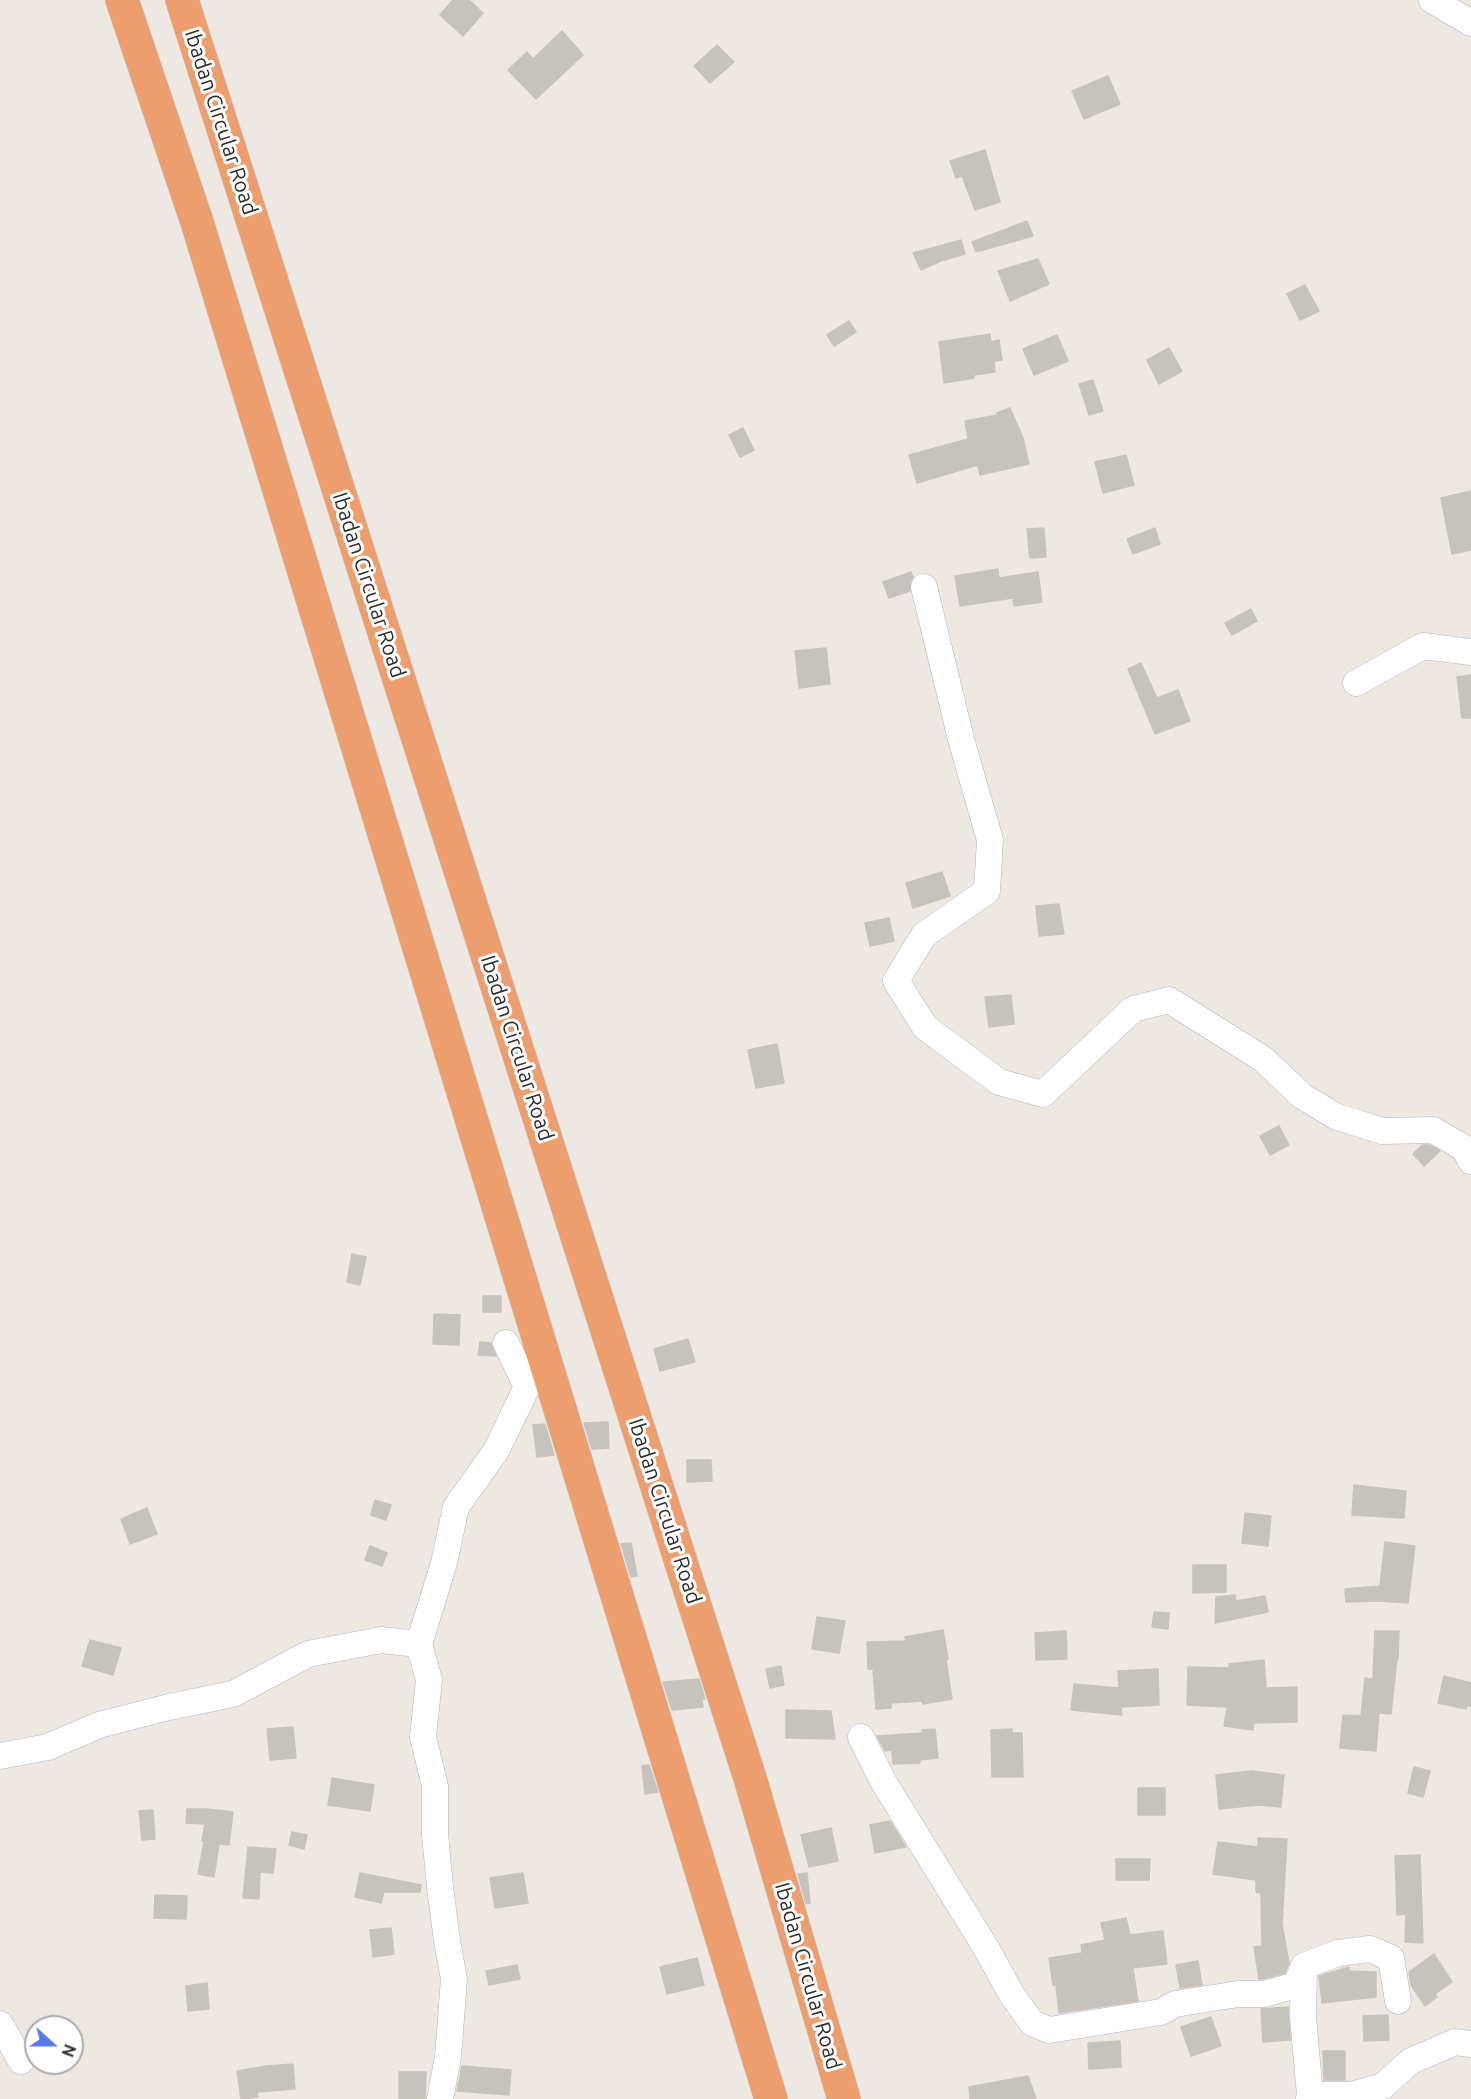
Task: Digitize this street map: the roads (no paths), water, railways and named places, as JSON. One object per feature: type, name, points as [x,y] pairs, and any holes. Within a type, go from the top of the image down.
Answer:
[{"type":"highway","points":[[122,0],[197,222],[771,2099]]},
{"type":"highway","name":"Ibadan Circular Road","points":[[182,0],[750,1778],[844,2099]]},
{"type":"street","points":[[1432,0],[1471,23]]},
{"type":"street","points":[[924,587],[961,739],[990,840],[987,891],[924,935],[896,981],[925,1027],[999,1082],[1042,1094],[1133,1009],[1169,1000],[1263,1059],[1302,1096],[1335,1116],[1382,1131],[1433,1130],[1464,1148],[1471,1161]]},
{"type":"street","points":[[1356,683],[1423,646],[1471,652]]},
{"type":"street","points":[[440,2099],[447,2057],[454,1979],[438,1866],[435,1786],[423,1737],[429,1680],[419,1644],[444,1563],[456,1507],[496,1451],[527,1387],[506,1343]]},
{"type":"street","points":[[0,1756],[48,1747],[99,1725],[233,1694],[308,1654],[381,1640],[419,1644]]},
{"type":"street","points":[[861,1737],[882,1781],[986,1947],[1012,1995],[1032,2023],[1049,2030],[1161,2012],[1175,2004],[1238,1994],[1264,1994],[1296,1985],[1304,1966],[1338,1953],[1370,1948],[1391,1958],[1398,2001]]},
{"type":"street","points":[[1304,1966],[1303,2017],[1310,2097],[1351,2095],[1383,2086],[1411,2061],[1455,2042],[1471,2044]]},
{"type":"street","points":[[0,2024],[21,2061]]}]
